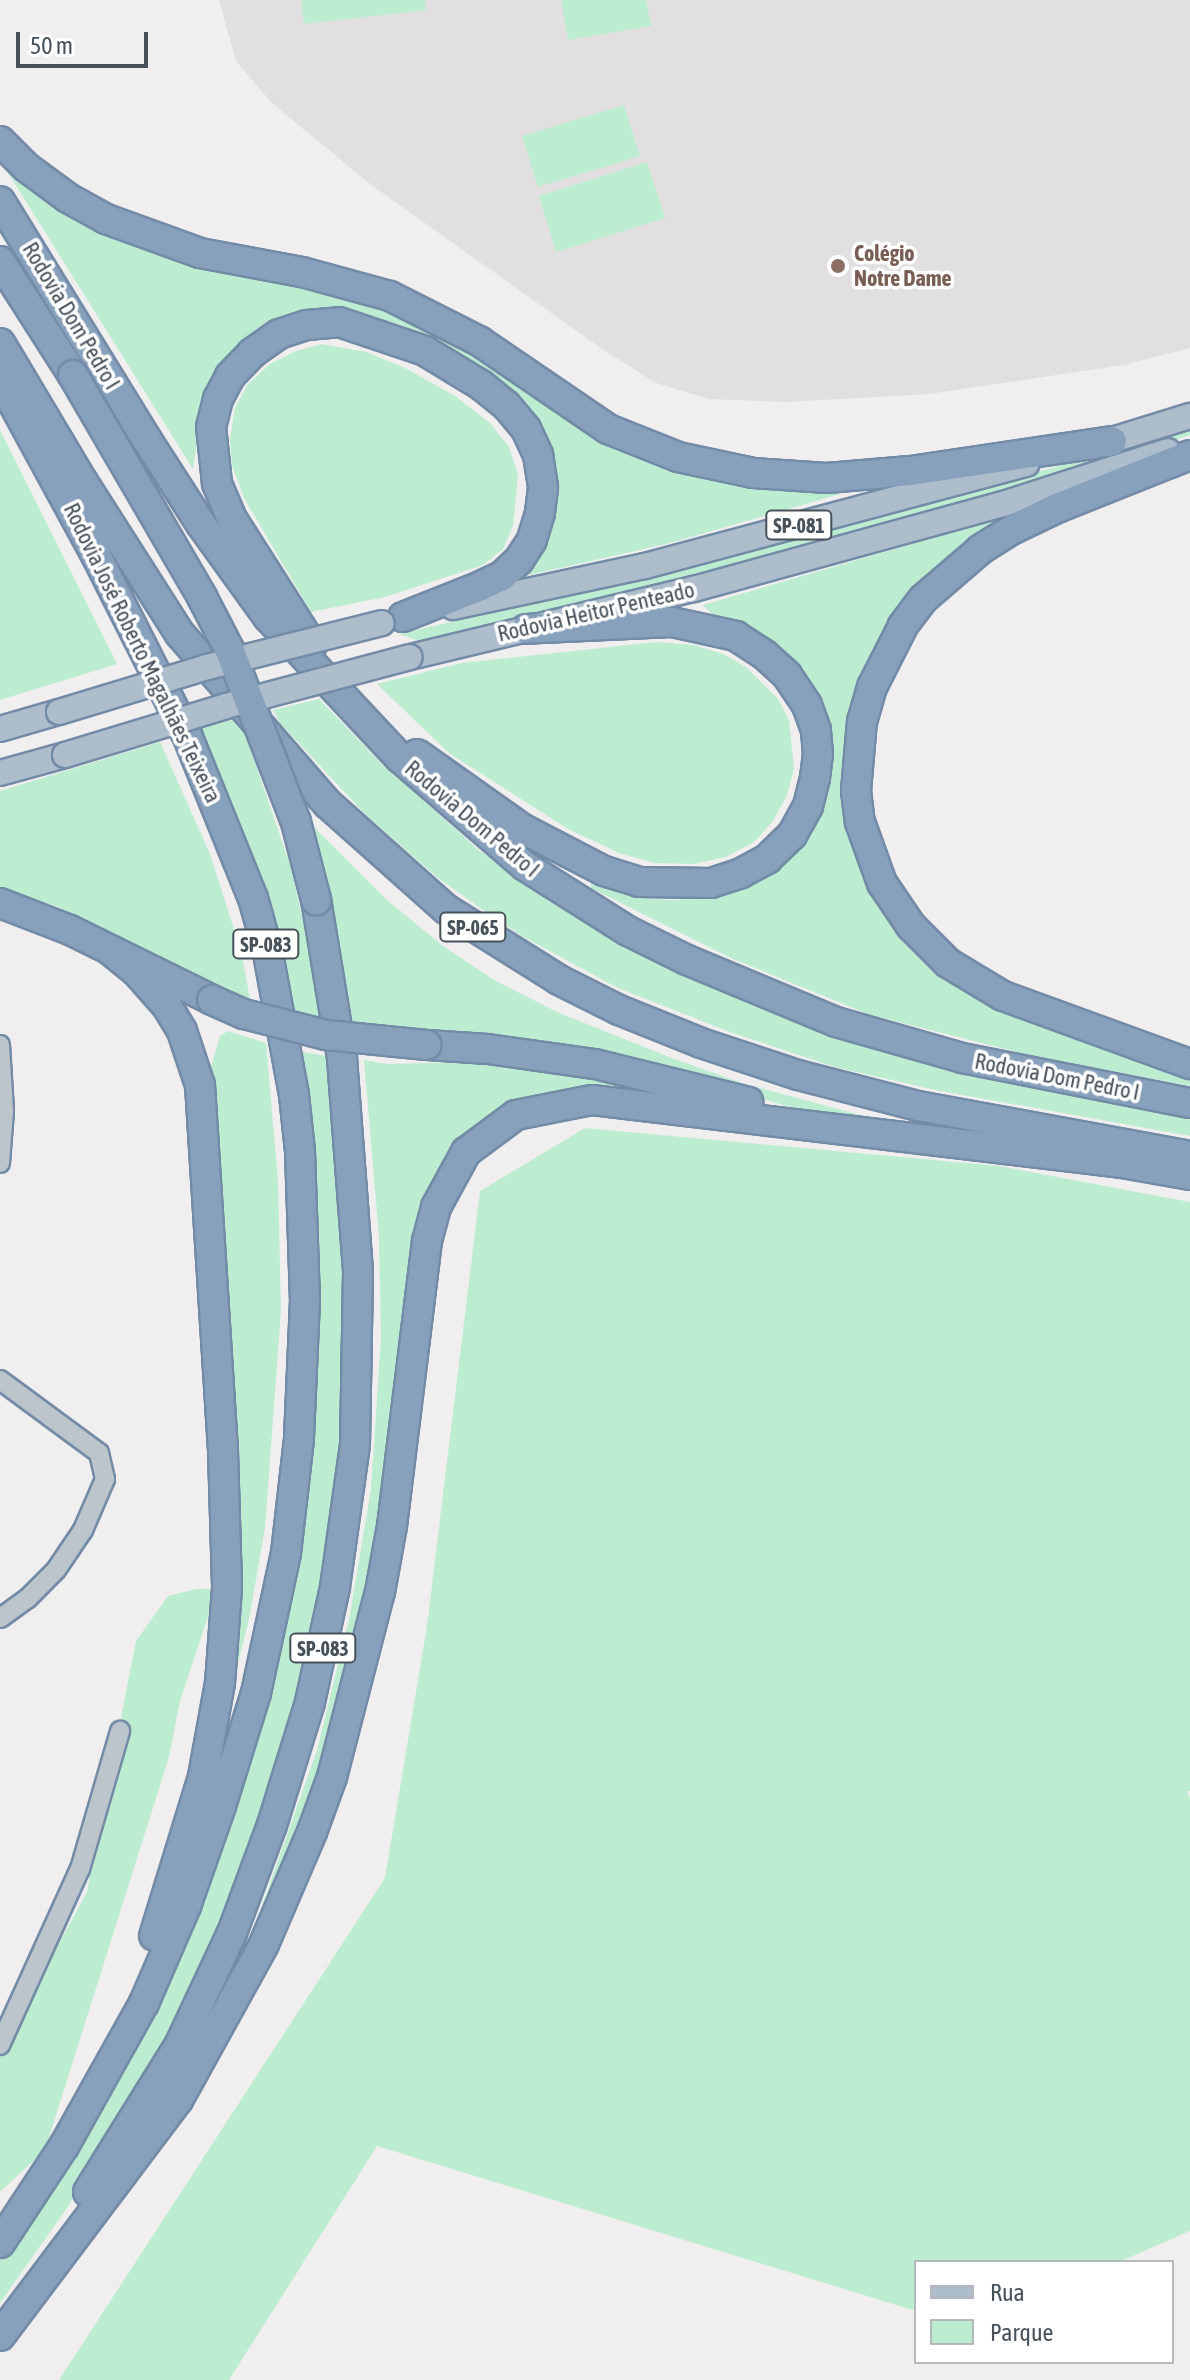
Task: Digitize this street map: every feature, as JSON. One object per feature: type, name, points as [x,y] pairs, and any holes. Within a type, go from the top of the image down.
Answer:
[{"type":"highway","points":[[0,141],[57,190],[106,219],[200,253],[302,272],[390,296],[479,341],[608,429],[678,457],[753,473],[827,478],[910,471],[1112,441]]},
{"type":"highway","name":"Rodovia Dom Pedro I","points":[[0,201],[147,440],[236,575],[268,617],[400,758],[442,798],[525,866],[628,931],[687,960],[836,1022],[962,1058],[1190,1103]]},
{"type":"highway","name":"SP-083","points":[[0,261],[73,375],[202,597],[230,651],[296,822],[316,900],[342,1058],[354,1189],[360,1333],[347,1520],[321,1656],[310,1702],[254,1877],[205,1992],[148,2100],[0,2322]]},
{"type":"highway","points":[[393,620],[481,586],[502,576],[519,560],[532,540],[540,513],[543,488],[538,455],[526,429],[506,405],[481,385],[425,351],[339,322],[307,325],[279,334],[252,353],[230,376],[218,399],[211,427],[217,483],[232,519],[353,705],[523,829],[591,865],[639,882],[711,883],[741,873],[767,859],[792,835],[808,806],[815,778],[818,754],[816,730],[807,705],[787,675],[765,655],[736,636],[672,622],[526,629]]},
{"type":"highway","name":"SP-065","points":[[0,343],[180,634],[328,804],[446,909],[559,980],[619,1010],[770,1066],[918,1106],[1190,1156]]},
{"type":"highway","name":"Rodovia José Roberto Magalhães Teixeira","points":[[0,379],[187,735],[253,898],[267,948],[294,1095],[300,1151],[305,1300],[300,1426],[286,1553],[263,1662],[239,1748],[186,1906],[144,2003],[88,2106],[0,2243]]},
{"type":"highway","points":[[1190,455],[1059,507],[1013,529],[980,550],[923,599],[903,626],[872,687],[862,721],[856,791],[860,822],[882,883],[911,926],[948,963],[1003,996],[1190,1064]]},
{"type":"highway","points":[[0,903],[70,930],[244,1014],[326,1035],[547,1057],[640,1073],[871,1134]]},
{"type":"highway","points":[[39,2184],[120,2018],[159,1924],[203,1777],[225,1635],[224,1479],[200,1085],[182,1031],[167,1006],[136,971],[110,950]]},
{"type":"highway","points":[[0,2336],[178,2100],[264,1944],[312,1832],[332,1777],[380,1592],[392,1526],[427,1241],[436,1207],[466,1152],[516,1115],[592,1100],[1122,1163],[1190,1175]]},
{"type":"main road","name":"Rodovia Heitor Penteado","points":[[0,729],[207,667],[393,620],[645,566],[1112,441],[1190,416]]},
{"type":"main road","name":"Rodovia Heitor Penteado","points":[[0,773],[226,706],[410,657],[694,589],[902,532],[1190,444]]},
{"type":"street","points":[[0,1045],[4,1111],[0,1163]]},
{"type":"street","points":[[0,1380],[99,1453],[105,1479],[83,1530],[56,1570],[28,1598],[0,1618]]},
{"type":"street","points":[[0,2045],[80,1869],[120,1731]]},
{"type":"shaded area","name":"Colégio Notre Dame","points":[[219,0],[1190,0],[1190,348],[1124,365],[929,394],[786,402],[709,399],[656,383],[602,349],[370,184],[272,103],[236,61]]},
{"type":"green space","points":[[301,0],[425,0],[426,10],[304,24]]},
{"type":"green space","points":[[561,0],[646,0],[651,26],[568,40]]},
{"type":"green space","points":[[624,105],[640,156],[538,187],[522,136]]},
{"type":"green space","points":[[0,160],[40,186],[293,280],[407,315],[448,336],[586,428],[834,487],[840,494],[670,543],[516,578],[540,556],[554,511],[557,483],[552,454],[528,408],[480,366],[440,343],[402,325],[338,308],[275,319],[250,335],[229,356],[213,382],[201,413],[193,469]]},
{"type":"green space","points":[[647,162],[665,218],[556,252],[539,196]]},
{"type":"green space","points":[[321,344],[367,352],[407,369],[455,396],[490,423],[509,447],[518,475],[513,526],[503,549],[483,565],[385,597],[311,612],[244,498],[232,465],[230,439],[235,408],[247,385],[270,364],[296,351]]},
{"type":"green space","points":[[1190,427],[1190,435],[1135,453],[651,587],[419,641],[399,634],[648,577],[1066,464]]},
{"type":"green space","points":[[0,430],[117,664],[0,700]]},
{"type":"green space","points":[[998,519],[1006,525],[946,564],[848,746],[902,935],[1190,1073],[1190,1086],[1025,1054],[868,1014],[731,958],[591,888],[591,881],[650,899],[673,900],[701,898],[754,882],[775,869],[828,777],[754,631],[712,614],[703,605]]},
{"type":"green space","points":[[657,642],[694,645],[723,654],[746,667],[778,699],[789,720],[794,769],[787,795],[773,821],[754,842],[726,857],[694,864],[655,863],[619,853],[568,829],[449,753],[377,684],[462,663]]},
{"type":"green space","points":[[319,699],[381,763],[480,851],[551,902],[636,950],[792,1020],[889,1052],[947,1068],[1190,1116],[1190,1136],[935,1090],[835,1067],[730,1032],[618,988],[522,936],[479,907],[437,877],[366,815],[280,723],[273,710]]},
{"type":"green space","points":[[240,718],[291,868],[325,1018],[294,1011],[283,963],[197,729]]},
{"type":"green space","points":[[160,742],[210,854],[241,951],[250,999],[171,967],[59,907],[0,889],[0,791]]},
{"type":"green space","points":[[311,824],[387,900],[443,946],[494,980],[557,1012],[745,1084],[923,1132],[790,1107],[666,1070],[353,1023],[334,912]]},
{"type":"green space","points":[[228,1031],[266,1043],[278,1181],[281,1310],[265,1528],[249,1619],[221,1733],[208,1078],[220,1036]]},
{"type":"green space","points":[[298,1051],[331,1057],[345,1204],[345,1401],[339,1468],[315,1625],[272,1787],[207,1958],[157,2060],[67,2208],[0,2303],[0,2261],[32,2214],[123,2061],[294,1546]]},
{"type":"green space","points":[[364,1060],[387,1064],[501,1061],[624,1080],[622,1090],[543,1095],[516,1105],[461,1140],[331,1753],[259,1933],[250,1940],[317,1750],[349,1620],[371,1489],[381,1338],[379,1237]]},
{"type":"green space","points":[[585,1128],[999,1166],[1190,1202],[1190,1791],[1187,1791],[1190,1798],[1190,2231],[1124,2260],[914,2260],[914,2310],[377,2146],[229,2380],[59,2380],[385,1878],[427,1626],[480,1191]]},
{"type":"green space","points":[[210,1589],[210,1610],[180,1701],[169,1757],[45,2150],[0,2192],[0,2052],[87,1892],[136,1641],[168,1596]]},
{"type":"place","name":"Colégio Notre Dame","points":[[838,266]]}]
